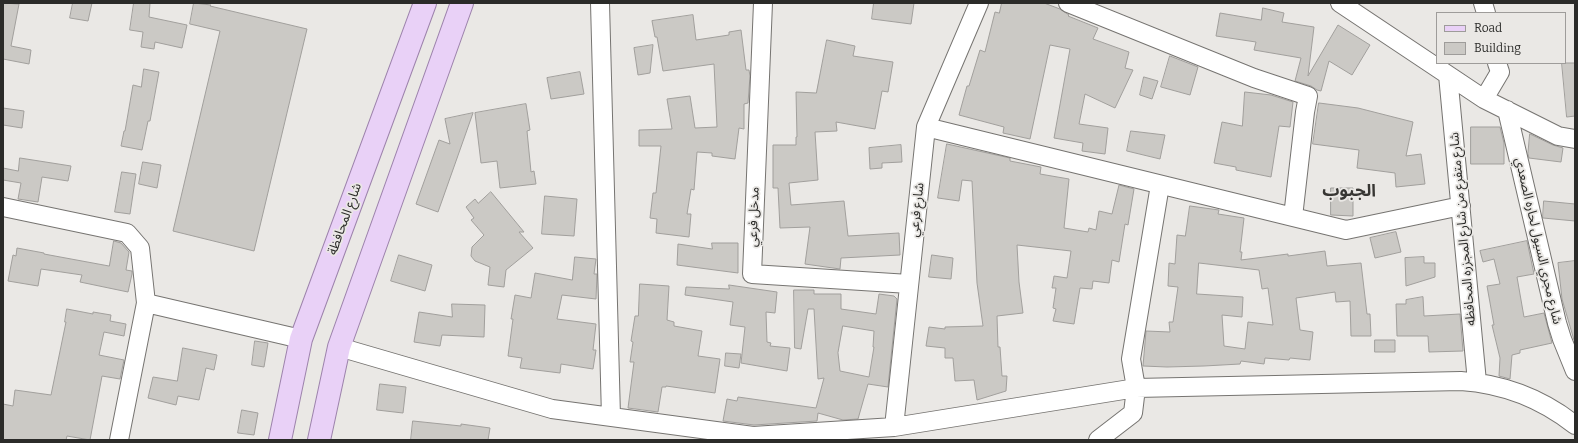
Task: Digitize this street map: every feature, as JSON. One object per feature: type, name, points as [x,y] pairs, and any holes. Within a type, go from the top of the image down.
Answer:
[{"type":"main road","name":"شارع المحافظة","points":[[280,440],[301,339],[425,3]]},
{"type":"main road","points":[[319,440],[339,347],[462,3]]},
{"type":"street","points":[[600,3],[612,417]]},
{"type":"street","name":"مدخل فرعي","points":[[763,3],[752,274],[909,284]]},
{"type":"street","name":"شارع فرعي","points":[[894,427],[926,127],[979,3]]},
{"type":"street","points":[[1068,3],[1254,78],[1308,96],[1293,217]]},
{"type":"street","points":[[1340,3],[1484,99],[1558,136],[1575,140]]},
{"type":"street","points":[[1484,99],[1500,72],[1497,64]]},
{"type":"street","name":"شارع متفرع من شارع المجزره المحافظه","points":[[1448,75],[1477,382]]},
{"type":"street","name":"شارع مجري السيول لحاره الصعدي","points":[[1507,110],[1557,323],[1575,371]]},
{"type":"street","points":[[926,127],[1346,230],[1461,206]]},
{"type":"street","points":[[1098,440],[1133,414],[1136,388],[1130,359],[1160,184]]},
{"type":"street","points":[[3,207],[127,233],[140,248],[146,303],[119,440]]},
{"type":"street","points":[[146,303],[301,339]]},
{"type":"street","points":[[339,347],[552,409],[612,417],[717,436],[753,436],[894,427],[1136,388],[1461,381],[1502,386],[1526,394],[1548,406],[1575,424]]},
{"type":"building","points":[[3,3],[19,4],[11,46],[31,50],[29,64],[3,59]]},
{"type":"building","points":[[73,3],[92,3],[88,21],[70,18]]},
{"type":"building","points":[[134,3],[150,3],[149,17],[187,25],[182,48],[155,42],[154,49],[141,47],[143,32],[130,30]]},
{"type":"building","points":[[194,3],[211,5],[210,6],[307,29],[254,251],[173,231],[220,31],[190,24]]},
{"type":"building","points":[[874,3],[914,3],[911,24],[872,19]]},
{"type":"building","points":[[1002,3],[1044,3],[1060,9],[1069,15],[1068,16],[1098,28],[1093,39],[1129,52],[1125,68],[1133,70],[1115,108],[1085,94],[1079,124],[1108,128],[1105,154],[1082,151],[1083,143],[1054,138],[1070,49],[1050,45],[1030,139],[1003,133],[1004,127],[959,115],[967,86],[969,86],[980,50],[985,52],[995,12],[999,13]]},
{"type":"building","points":[[1263,8],[1284,13],[1282,22],[1314,27],[1308,76],[1338,25],[1370,45],[1352,75],[1329,61],[1321,91],[1317,90],[1311,86],[1295,81],[1301,58],[1254,50],[1256,42],[1216,36],[1220,13],[1261,20]]},
{"type":"building","points":[[693,15],[696,40],[729,35],[729,32],[741,30],[746,70],[749,70],[750,76],[748,103],[744,104],[744,129],[739,128],[735,159],[712,156],[712,153],[697,152],[694,190],[691,189],[687,214],[691,214],[689,237],[656,233],[657,219],[650,218],[653,193],[656,193],[661,146],[639,146],[639,130],[672,129],[667,99],[690,96],[695,128],[717,127],[714,64],[663,71],[657,37],[655,37],[652,21]]},
{"type":"building","points":[[827,40],[855,46],[853,56],[893,62],[888,92],[882,91],[875,129],[836,122],[837,131],[815,132],[818,180],[789,183],[791,205],[844,201],[848,236],[899,233],[900,255],[841,258],[840,269],[805,264],[810,227],[780,228],[778,188],[773,188],[773,145],[796,145],[796,92],[816,93]]},
{"type":"building","points":[[653,45],[650,73],[638,75],[634,48]]},
{"type":"building","points":[[1170,56],[1198,67],[1190,95],[1161,87]]},
{"type":"building","points":[[1575,63],[1575,116],[1567,117],[1562,64]]},
{"type":"building","points":[[144,69],[159,72],[150,121],[148,121],[142,150],[121,146],[133,85],[141,87]]},
{"type":"building","points":[[580,72],[584,94],[551,99],[547,78]]},
{"type":"building","points":[[1144,77],[1158,81],[1152,99],[1140,95]]},
{"type":"building","points":[[1245,92],[1271,95],[1293,102],[1290,127],[1279,126],[1271,177],[1236,170],[1236,167],[1214,163],[1222,122],[1242,126]]},
{"type":"building","points":[[1319,103],[1358,108],[1413,122],[1406,156],[1421,154],[1425,184],[1396,187],[1395,173],[1357,168],[1359,150],[1313,144]]},
{"type":"building","points":[[526,104],[530,130],[527,131],[531,172],[534,171],[536,184],[500,188],[497,161],[481,163],[475,113]]},
{"type":"building","points":[[3,108],[24,111],[22,128],[3,125]]},
{"type":"building","points":[[473,113],[438,212],[416,204],[439,140],[450,144],[445,119]]},
{"type":"building","points":[[1471,127],[1500,127],[1504,143],[1504,164],[1471,164]]},
{"type":"building","points":[[1131,131],[1165,135],[1160,159],[1127,151]]},
{"type":"building","points":[[1530,134],[1563,148],[1561,162],[1529,158]]},
{"type":"building","points":[[947,144],[1010,158],[1010,161],[1041,167],[1040,174],[1069,179],[1064,228],[1088,232],[1089,228],[1096,230],[1099,211],[1112,214],[1119,185],[1134,189],[1128,225],[1125,224],[1119,262],[1112,260],[1109,283],[1093,281],[1092,289],[1080,288],[1074,324],[1053,321],[1056,309],[1053,308],[1056,288],[1052,288],[1054,276],[1067,278],[1071,251],[1017,245],[1019,282],[1023,313],[997,316],[998,347],[1000,347],[1002,376],[1007,376],[1006,391],[977,400],[974,380],[955,381],[953,358],[945,358],[945,348],[926,346],[929,327],[945,329],[945,327],[983,326],[977,283],[972,181],[962,180],[959,201],[938,198]]},
{"type":"building","points":[[901,145],[902,162],[882,163],[882,168],[870,169],[869,148]]},
{"type":"building","points":[[20,158],[71,166],[68,181],[42,177],[38,202],[18,199],[21,183],[3,180],[3,168],[18,171]]},
{"type":"building","points":[[143,162],[161,165],[157,188],[139,184]]},
{"type":"building","points":[[122,172],[136,174],[130,214],[115,212]]},
{"type":"building","points":[[1331,188],[1353,188],[1353,216],[1331,215]]},
{"type":"building","points":[[491,192],[524,232],[519,232],[533,248],[506,270],[504,287],[488,285],[490,267],[475,261],[471,256],[472,247],[484,235],[471,220],[474,218],[466,207],[475,199],[478,203]]},
{"type":"building","points":[[545,196],[577,199],[574,236],[542,234]]},
{"type":"building","points":[[1544,201],[1575,204],[1575,221],[1543,218]]},
{"type":"building","points":[[1190,206],[1219,210],[1218,214],[1244,218],[1240,252],[1242,252],[1241,260],[1325,251],[1327,266],[1361,263],[1367,314],[1370,314],[1371,336],[1351,336],[1350,301],[1336,302],[1335,292],[1296,298],[1300,330],[1313,332],[1310,360],[1265,358],[1264,364],[1241,361],[1240,364],[1204,366],[1143,366],[1146,331],[1170,332],[1169,322],[1173,322],[1178,287],[1168,286],[1169,263],[1175,264],[1177,235],[1185,236]],"holes":[[[1199,263],[1259,270],[1262,289],[1268,288],[1273,325],[1248,322],[1245,349],[1224,346],[1222,315],[1242,317],[1243,297],[1197,294]]]},
{"type":"building","points":[[1396,232],[1401,252],[1375,258],[1370,238]]},
{"type":"building","points":[[114,241],[121,243],[129,252],[126,270],[132,271],[132,274],[128,292],[80,282],[82,275],[41,269],[38,286],[8,281],[13,255],[16,256],[17,248],[109,266]]},
{"type":"building","points":[[1527,241],[1534,274],[1517,277],[1524,317],[1544,313],[1552,343],[1520,350],[1520,353],[1512,355],[1510,379],[1499,376],[1500,358],[1492,325],[1494,325],[1487,286],[1500,284],[1494,259],[1483,262],[1480,251]]},
{"type":"building","points":[[712,243],[738,243],[738,273],[677,265],[678,244],[712,249]]},
{"type":"building","points":[[399,255],[432,265],[425,291],[391,281]]},
{"type":"building","points":[[932,255],[953,258],[951,279],[929,277]]},
{"type":"building","points":[[575,257],[596,259],[594,274],[597,274],[596,299],[562,295],[557,319],[596,324],[593,350],[596,350],[593,369],[561,364],[560,373],[520,368],[522,358],[508,356],[513,319],[511,319],[515,295],[531,298],[535,273],[572,280]]},
{"type":"building","points":[[1424,257],[1424,263],[1435,263],[1435,277],[1406,286],[1405,258]]},
{"type":"building","points":[[1575,261],[1574,340],[1562,299],[1558,263]]},
{"type":"building","points":[[640,284],[669,286],[667,320],[674,322],[674,326],[702,331],[698,356],[720,359],[715,393],[666,386],[662,387],[658,412],[628,408],[634,362],[630,362],[633,342],[631,341],[635,316],[638,316]]},
{"type":"building","points":[[729,285],[777,292],[775,313],[766,312],[767,342],[771,343],[770,346],[790,348],[787,371],[741,363],[745,327],[730,325],[733,302],[685,295],[686,287],[729,289]]},
{"type":"building","points":[[794,290],[814,290],[814,294],[841,294],[841,309],[876,314],[879,294],[894,296],[897,299],[888,387],[868,384],[858,419],[843,420],[818,413],[817,421],[754,425],[723,421],[727,399],[737,401],[738,397],[816,408],[824,378],[818,379],[814,309],[808,309],[801,349],[795,348]],"holes":[[[843,326],[874,331],[874,347],[869,377],[840,371],[838,353]]]},
{"type":"building","points":[[1423,297],[1424,316],[1460,314],[1463,351],[1429,352],[1428,336],[1397,336],[1396,304],[1406,304],[1406,300]]},
{"type":"building","points":[[452,304],[485,305],[484,337],[442,335],[440,346],[414,342],[419,312],[452,317]]},
{"type":"building","points":[[67,309],[93,314],[93,312],[111,315],[110,321],[126,324],[124,336],[104,332],[99,355],[124,360],[120,379],[102,376],[90,440],[67,436],[66,440],[3,440],[3,404],[13,406],[15,390],[51,395],[66,322]]},
{"type":"building","points":[[1375,340],[1395,340],[1395,352],[1375,352]]},
{"type":"building","points":[[255,341],[268,343],[264,367],[252,365]]},
{"type":"building","points":[[183,348],[217,355],[214,370],[206,368],[199,400],[178,396],[176,405],[148,398],[153,377],[177,381]]},
{"type":"building","points":[[726,353],[741,354],[739,368],[725,366]]},
{"type":"building","points":[[380,384],[406,387],[403,413],[377,410]]},
{"type":"building","points":[[242,410],[258,413],[254,435],[238,433]]},
{"type":"building","points":[[413,421],[461,426],[461,424],[490,428],[488,440],[411,440]]},
{"type":"district","name":"الجبوب","points":[[1349,191]]}]
